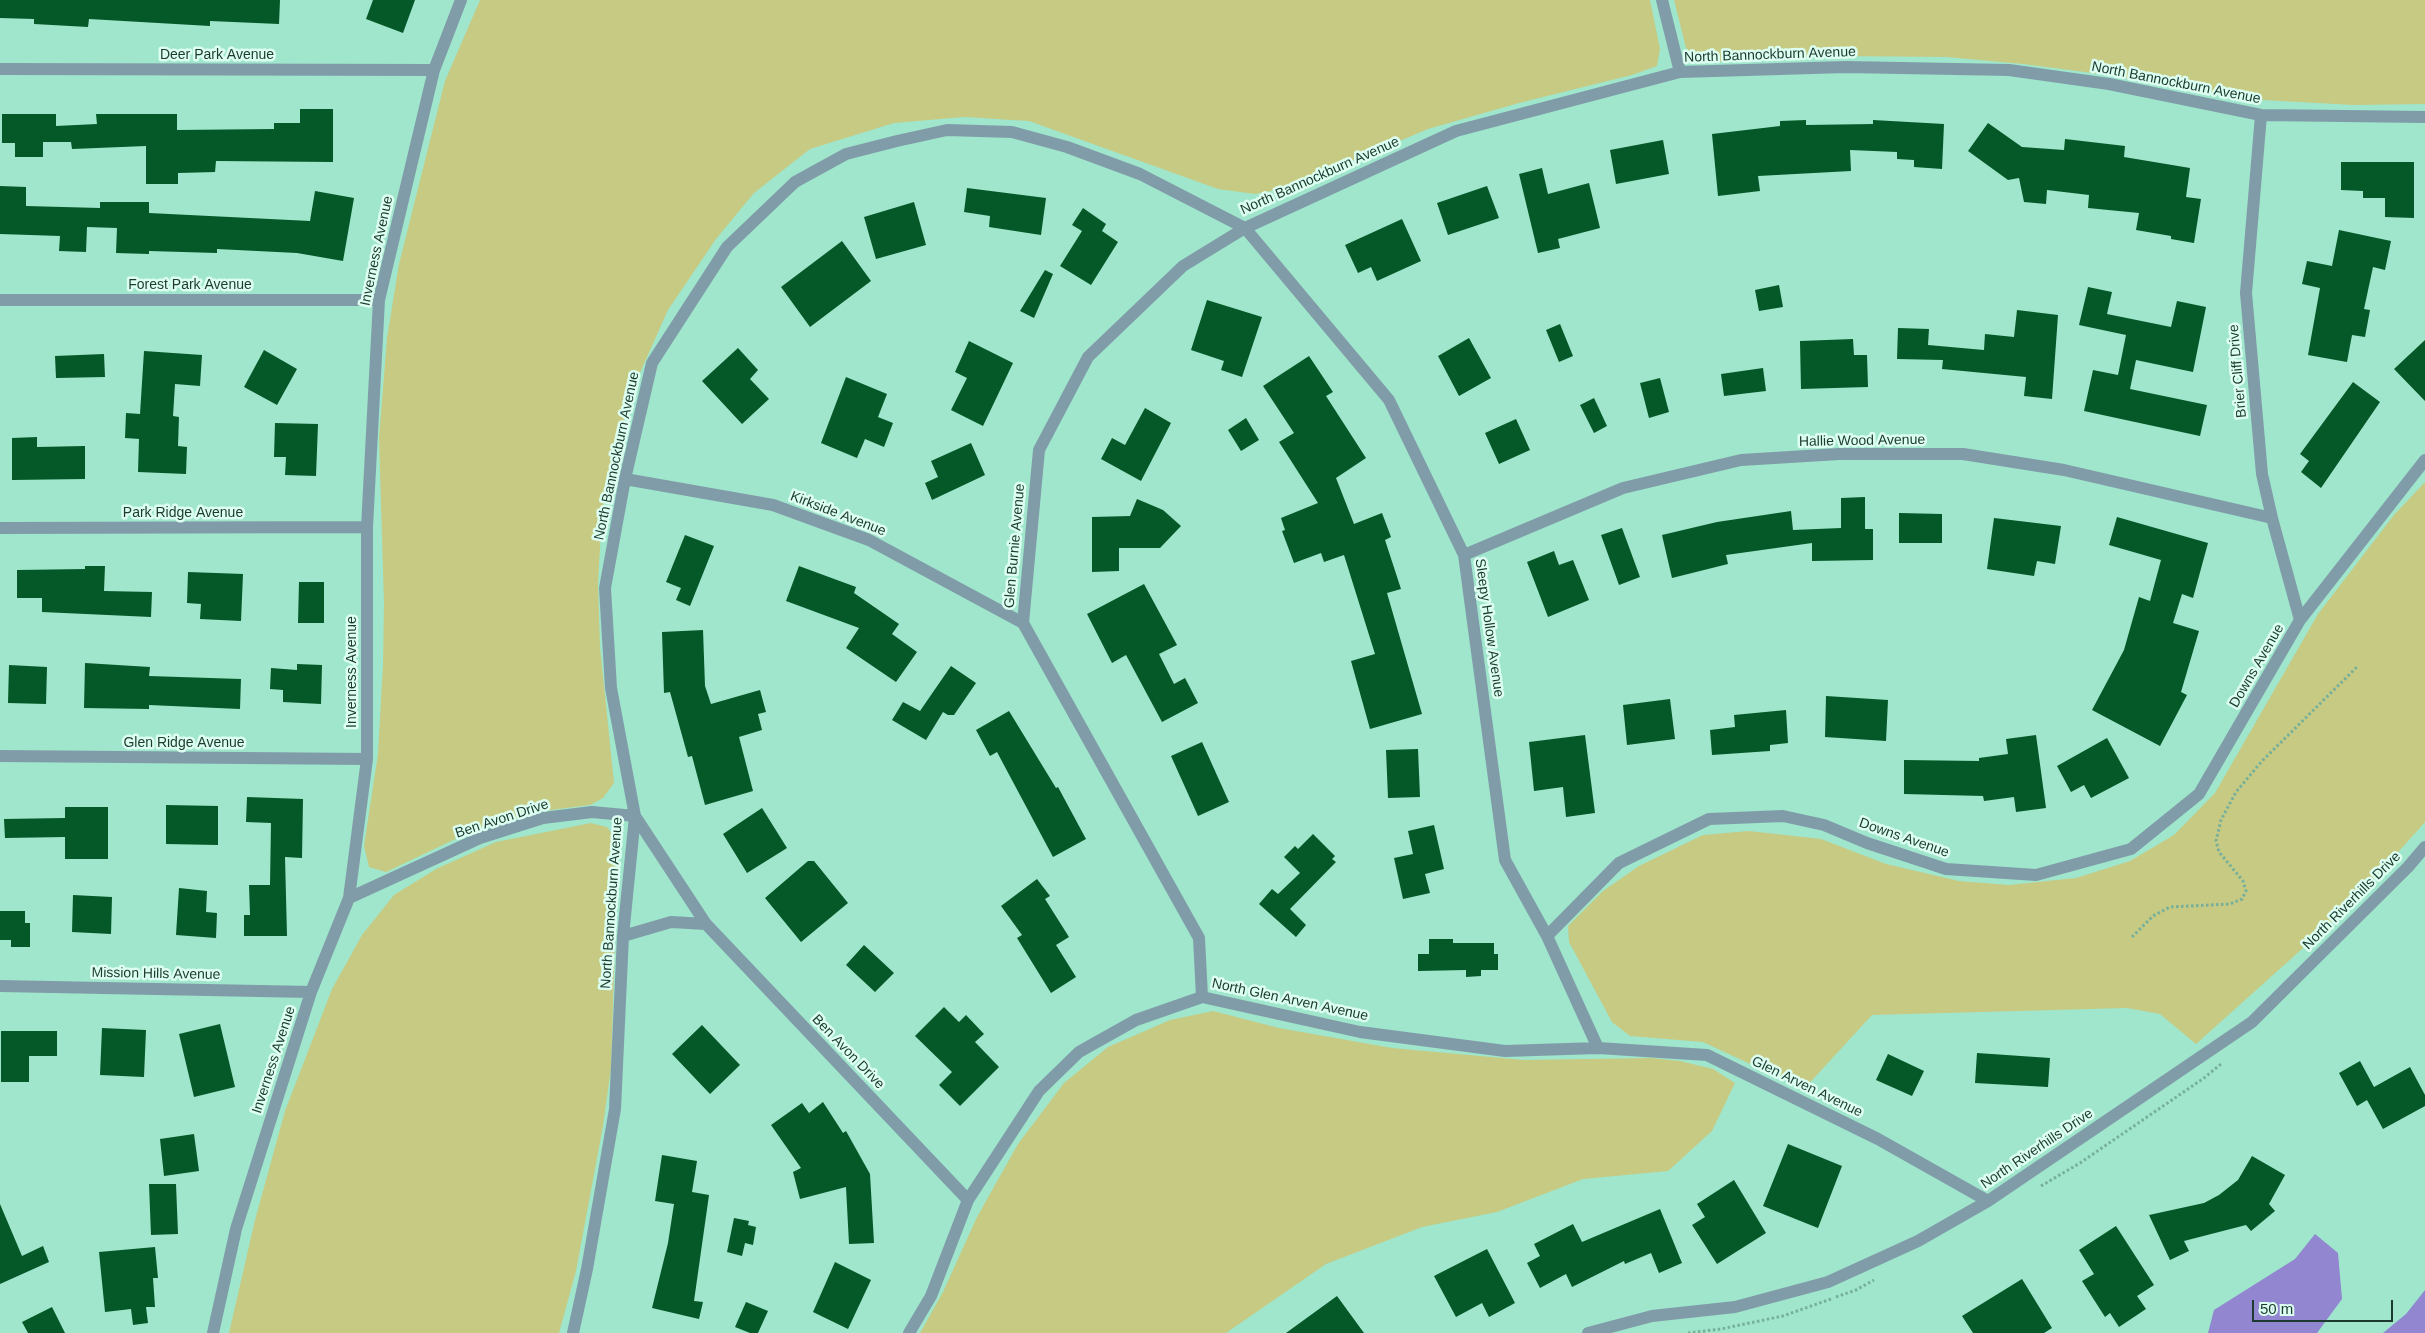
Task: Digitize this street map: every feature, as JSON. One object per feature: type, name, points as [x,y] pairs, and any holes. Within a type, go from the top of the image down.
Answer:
[{"type":"street","name":"Inverness Avenue","points":[[213,1333],[236,1229],[311,992],[349,898],[367,759],[367,527],[379,300],[434,70],[461,0]]},
{"type":"street","points":[[1662,0],[1680,72]]},
{"type":"street","name":"North Bannockburn Avenue","points":[[573,1333],[587,1269],[615,1109],[624,936],[635,816],[611,688],[605,588],[625,479],[652,363],[727,247],[795,182],[846,154],[948,130],[1012,132],[1067,146],[1140,174],[1244,228],[1456,131],[1680,72],[1846,67],[2009,70],[2108,84],[2261,115],[2425,117]]},
{"type":"street","name":"Deer Park Avenue","points":[[0,69],[434,70]]},
{"type":"street","name":"Brier Cliff Drive","points":[[2261,115],[2246,293],[2262,474],[2300,620]]},
{"type":"street","name":"Sleepy Hollow Avenue","points":[[1244,228],[1389,400],[1464,555],[1505,860],[1547,936],[1598,1048]]},
{"type":"street","name":"Glen Burnie Avenue","points":[[1202,997],[1199,938],[1023,623],[1039,450],[1088,357],[1184,266],[1244,228]]},
{"type":"street","name":"Forest Park Avenue","points":[[0,300],[379,300]]},
{"type":"street","name":"Hallie Wood Avenue","points":[[1464,555],[1623,488],[1741,460],[1839,454],[1962,454],[2064,470],[2272,518]]},
{"type":"street","name":"Downs Avenue","points":[[1547,936],[1619,863],[1709,819],[1783,816],[1824,825],[1867,843],[1946,869],[2036,875],[2131,849],[2198,794],[2300,620],[2425,460]]},
{"type":"street","name":"Kirkside Avenue","points":[[625,479],[773,505],[869,540],[1023,623]]},
{"type":"street","name":"Park Ridge Avenue","points":[[0,528],[367,527]]},
{"type":"street","name":"Glen Ridge Avenue","points":[[0,756],[367,759]]},
{"type":"street","name":"Ben Avon Drive","points":[[349,898],[480,838],[543,818],[592,812],[635,816],[706,924],[968,1200]]},
{"type":"street","name":"North Riverhills Drive","points":[[1588,1333],[1652,1316],[1735,1307],[1828,1282],[1918,1242],[1988,1201],[2252,1022],[2408,867],[2425,847]]},
{"type":"street","points":[[624,936],[672,922],[706,924]]},
{"type":"street","name":"Mission Hills Avenue","points":[[0,986],[311,992]]},
{"type":"street","name":"North Glen Arven Avenue","points":[[909,1333],[931,1296],[968,1200],[1039,1091],[1079,1052],[1136,1020],[1202,997],[1360,1032],[1496,1050],[1598,1048]]},
{"type":"street","name":"Glen Arven Avenue","points":[[1598,1048],[1707,1055],[1878,1139],[1988,1201]]},
{"type":"path","points":[[2132,937],[2153,916],[2170,907],[2230,904],[2242,899],[2246,891],[2243,881],[2219,852],[2216,841],[2221,820],[2236,792],[2262,761],[2358,666]]},
{"type":"green space","points":[[480,0],[1650,0],[1660,49],[1657,66],[1632,75],[1519,103],[1428,129],[1291,187],[1255,194],[1218,189],[1029,121],[964,117],[894,123],[810,149],[754,193],[716,239],[668,310],[635,384],[614,452],[602,513],[598,584],[600,647],[614,783],[603,798],[590,805],[535,812],[466,834],[386,872],[369,867],[364,846],[378,754],[383,665],[384,603],[379,438],[387,338],[399,264],[445,81]]},
{"type":"green space","points":[[1674,0],[2425,0],[2425,104],[2353,105],[2263,100],[2186,90],[2108,75],[2023,64],[1946,57],[1834,56],[1714,62],[1700,60],[1686,48]]},
{"type":"green space","points":[[2425,482],[2425,822],[2350,906],[2196,1044],[2160,1014],[2127,1008],[1872,1015],[1804,1089],[1703,1042],[1630,1036],[1612,1022],[1569,942],[1568,926],[1603,891],[1639,866],[1703,835],[1749,831],[1821,839],[1886,864],[1959,881],[2009,885],[2076,878],[2130,861],[2174,835],[2215,793],[2318,614],[2394,515]]},
{"type":"green space","points":[[591,823],[607,827],[615,838],[617,872],[611,1068],[603,1126],[576,1271],[559,1333],[229,1333],[255,1220],[285,1111],[332,989],[362,935],[394,895],[436,869],[496,842]]},
{"type":"green space","points":[[1213,1011],[1279,1028],[1392,1048],[1524,1060],[1651,1058],[1680,1061],[1713,1069],[1735,1083],[1712,1131],[1668,1171],[1583,1179],[1497,1212],[1422,1227],[1326,1264],[1226,1333],[920,1333],[943,1292],[977,1217],[1018,1144],[1064,1083],[1108,1047],[1170,1020]]},
{"type":"shaded area","points":[[2315,1234],[2338,1253],[2342,1299],[2317,1333],[2208,1333],[2214,1310],[2295,1259]]},
{"type":"shaded area","points":[[2425,1290],[2425,1333],[2383,1333],[2406,1314]]},
{"type":"building","points":[[0,0],[280,0],[279,24],[210,21],[210,26],[89,19],[88,27],[34,24],[34,19],[0,18]]},
{"type":"building","points":[[373,0],[415,0],[403,33],[366,19]]},
{"type":"building","points":[[300,109],[333,109],[333,162],[216,161],[215,172],[178,173],[178,184],[146,184],[146,146],[72,149],[71,142],[43,142],[43,157],[15,157],[15,143],[2,143],[2,114],[56,114],[56,126],[97,124],[96,114],[177,114],[177,130],[274,129],[274,123],[300,123]]},
{"type":"building","points":[[1806,120],[1806,125],[1873,124],[1873,120],[1944,124],[1942,169],[1914,167],[1914,160],[1897,159],[1897,152],[1850,150],[1851,171],[1758,176],[1760,191],[1718,196],[1712,134],[1780,126],[1780,121]]},
{"type":"building","points":[[1988,123],[2022,147],[2064,150],[2065,139],[2125,146],[2124,157],[2190,168],[2186,197],[2201,199],[2194,243],[2171,239],[2171,236],[2136,230],[2139,213],[2088,208],[2089,195],[2047,190],[2046,204],[2024,202],[2019,178],[2008,180],[1968,151]]},
{"type":"building","points":[[1663,140],[1669,174],[1616,184],[1610,150]]},
{"type":"building","points":[[2341,162],[2414,162],[2414,218],[2385,217],[2385,198],[2363,198],[2363,191],[2341,190]]},
{"type":"building","points":[[1542,168],[1548,194],[1589,183],[1600,228],[1558,239],[1560,248],[1538,253],[1519,174]]},
{"type":"building","points":[[0,186],[26,187],[26,206],[100,208],[100,202],[149,202],[149,213],[310,221],[315,191],[354,198],[343,261],[297,253],[217,249],[217,253],[149,251],[149,254],[116,253],[117,228],[87,227],[86,252],[59,251],[60,236],[0,234]]},
{"type":"building","points":[[1487,186],[1499,218],[1448,235],[1437,203]]},
{"type":"building","points":[[967,188],[1046,198],[1041,235],[989,227],[990,216],[964,212]]},
{"type":"building","points":[[914,202],[926,245],[876,259],[864,217]]},
{"type":"building","points":[[1083,208],[1106,224],[1102,231],[1118,242],[1091,285],[1060,266],[1082,231],[1072,225]]},
{"type":"building","points":[[1402,219],[1421,261],[1377,281],[1371,267],[1358,273],[1345,245]]},
{"type":"building","points":[[2339,230],[2391,241],[2385,270],[2373,267],[2364,309],[2370,310],[2365,337],[2352,335],[2347,362],[2308,355],[2320,288],[2302,284],[2307,261],[2332,266]]},
{"type":"building","points":[[842,241],[871,281],[810,327],[781,287]]},
{"type":"building","points":[[1045,270],[1053,274],[1034,318],[1020,311]]},
{"type":"building","points":[[1779,285],[1783,307],[1759,311],[1755,290]]},
{"type":"building","points":[[2088,287],[2112,292],[2107,314],[2171,327],[2177,301],[2206,307],[2193,372],[2136,360],[2130,389],[2207,405],[2200,436],[2084,411],[2093,370],[2118,375],[2126,335],[2079,325]]},
{"type":"building","points":[[1207,300],[1262,317],[1242,377],[1221,370],[1224,361],[1191,350]]},
{"type":"building","points":[[2017,310],[2058,315],[2052,399],[2024,396],[2026,377],[1942,369],[1943,360],[1897,359],[1898,328],[1929,329],[1928,345],[1984,350],[1985,334],[2014,337]]},
{"type":"building","points":[[1560,324],[1573,356],[1559,362],[1546,330]]},
{"type":"building","points":[[1469,338],[1491,378],[1459,396],[1438,356]]},
{"type":"building","points":[[1853,339],[1854,355],[1867,355],[1868,387],[1801,389],[1800,341]]},
{"type":"building","points":[[2425,340],[2425,401],[2394,369]]},
{"type":"building","points":[[969,341],[1013,363],[983,426],[951,410],[967,378],[955,372]]},
{"type":"building","points":[[738,348],[758,370],[750,379],[769,399],[742,424],[702,381]]},
{"type":"building","points":[[264,350],[297,369],[277,405],[244,387]]},
{"type":"building","points":[[144,351],[202,355],[200,386],[175,384],[173,416],[179,417],[178,446],[187,447],[186,474],[138,472],[139,439],[125,438],[126,413],[140,414]]},
{"type":"building","points":[[104,354],[105,377],[56,378],[55,356]]},
{"type":"building","points":[[1309,356],[1333,392],[1326,396],[1366,458],[1336,478],[1354,524],[1382,513],[1391,537],[1385,540],[1401,589],[1387,593],[1422,714],[1370,729],[1351,661],[1375,654],[1344,555],[1324,562],[1321,553],[1294,563],[1282,531],[1285,530],[1281,518],[1318,503],[1279,442],[1294,433],[1263,386]]},
{"type":"building","points":[[1763,368],[1766,391],[1724,396],[1721,374]]},
{"type":"building","points":[[846,377],[887,394],[878,417],[893,423],[884,447],[865,439],[857,458],[821,443]]},
{"type":"building","points":[[1660,378],[1669,412],[1649,418],[1640,383]]},
{"type":"building","points":[[2353,382],[2380,402],[2321,488],[2301,472],[2309,461],[2300,454]]},
{"type":"building","points":[[1594,398],[1607,426],[1594,433],[1580,405]]},
{"type":"building","points":[[1145,408],[1171,423],[1141,481],[1101,459],[1112,438],[1125,445]]},
{"type":"building","points":[[1246,418],[1259,440],[1241,451],[1228,430]]},
{"type":"building","points":[[1516,419],[1530,450],[1499,464],[1485,433]]},
{"type":"building","points":[[275,423],[318,424],[316,476],[285,475],[286,457],[274,457]]},
{"type":"building","points":[[37,437],[37,447],[85,446],[85,479],[12,480],[12,438]]},
{"type":"building","points":[[971,443],[985,475],[932,500],[925,483],[938,477],[931,461]]},
{"type":"building","points":[[1865,497],[1865,529],[1873,529],[1873,560],[1812,561],[1812,543],[1726,555],[1728,564],[1672,578],[1662,535],[1717,522],[1791,511],[1793,530],[1841,528],[1841,498]]},
{"type":"building","points":[[1137,499],[1163,510],[1181,526],[1160,548],[1119,548],[1119,571],[1092,572],[1092,517],[1130,516]]},
{"type":"building","points":[[1899,513],[1942,514],[1942,543],[1899,543]]},
{"type":"building","points":[[2117,517],[2208,543],[2193,598],[2182,594],[2173,623],[2199,631],[2181,692],[2187,695],[2160,746],[2092,710],[2124,650],[2139,597],[2150,601],[2161,560],[2109,545]]},
{"type":"building","points":[[1994,518],[2061,526],[2055,564],[2037,561],[2034,576],[1987,569]]},
{"type":"building","points":[[1622,528],[1640,577],[1619,585],[1601,535]]},
{"type":"building","points":[[685,535],[714,546],[690,606],[676,600],[681,588],[666,582]]},
{"type":"building","points":[[1554,551],[1559,565],[1573,560],[1589,600],[1548,617],[1527,562]]},
{"type":"building","points":[[85,566],[105,566],[104,591],[152,592],[151,617],[42,612],[42,598],[17,598],[17,570],[85,569]]},
{"type":"building","points":[[799,566],[856,587],[854,593],[899,624],[892,634],[917,652],[896,682],[846,648],[859,628],[786,601]]},
{"type":"building","points":[[188,572],[243,574],[241,621],[200,619],[201,604],[187,603]]},
{"type":"building","points":[[299,582],[324,582],[324,623],[298,623]]},
{"type":"building","points":[[1144,584],[1177,645],[1159,654],[1174,684],[1185,678],[1198,703],[1162,722],[1126,655],[1112,663],[1087,614]]},
{"type":"building","points":[[703,630],[705,686],[711,704],[760,690],[766,712],[758,714],[762,730],[739,737],[753,791],[705,805],[692,756],[688,757],[670,692],[664,693],[662,632]]},
{"type":"building","points":[[85,663],[150,667],[149,676],[241,679],[240,709],[149,705],[149,709],[84,708]]},
{"type":"building","points":[[297,664],[322,665],[321,704],[283,702],[283,690],[270,689],[271,668],[297,670]]},
{"type":"building","points":[[9,665],[47,667],[46,704],[8,703]]},
{"type":"building","points":[[951,666],[976,683],[954,715],[948,715],[943,712],[926,740],[892,720],[903,702],[920,711]]},
{"type":"building","points":[[1826,696],[1888,700],[1886,741],[1825,737]]},
{"type":"building","points":[[1670,699],[1675,739],[1627,745],[1623,705]]},
{"type":"building","points":[[1786,710],[1788,743],[1770,745],[1770,751],[1712,755],[1710,730],[1735,727],[1734,715]]},
{"type":"building","points":[[1009,711],[1056,788],[1058,787],[1086,839],[1053,857],[997,752],[990,756],[976,730]]},
{"type":"building","points":[[1585,735],[1595,813],[1566,817],[1563,787],[1534,791],[1529,742]]},
{"type":"building","points":[[2036,735],[2046,808],[2016,812],[2014,797],[1984,801],[1983,796],[1904,794],[1904,760],[1979,761],[1979,758],[2008,754],[2006,739]]},
{"type":"building","points":[[2107,738],[2129,778],[2091,798],[2084,785],[2071,792],[2057,766]]},
{"type":"building","points":[[1202,742],[1229,802],[1198,816],[1171,756]]},
{"type":"building","points":[[1418,749],[1420,797],[1388,798],[1386,750]]},
{"type":"building","points":[[247,797],[303,799],[302,858],[285,857],[287,936],[244,936],[244,915],[250,915],[249,885],[270,885],[271,823],[246,822]]},
{"type":"building","points":[[166,805],[218,806],[218,845],[166,844]]},
{"type":"building","points":[[65,807],[108,807],[108,859],[65,859],[65,837],[5,838],[4,819],[65,818]]},
{"type":"building","points":[[762,808],[787,848],[747,873],[723,834]]},
{"type":"building","points":[[1434,825],[1444,869],[1425,874],[1430,893],[1403,899],[1394,858],[1413,854],[1408,831]]},
{"type":"building","points":[[1313,834],[1335,856],[1332,859],[1336,862],[1290,909],[1306,925],[1296,937],[1259,904],[1272,889],[1278,894],[1300,873],[1284,857],[1295,846],[1298,849]]},
{"type":"building","points":[[808,861],[814,861],[848,903],[801,942],[765,898]]},
{"type":"building","points":[[1037,879],[1050,896],[1045,899],[1069,937],[1056,945],[1076,977],[1051,993],[1017,938],[1022,935],[1001,906]]},
{"type":"building","points":[[179,888],[207,891],[206,912],[217,913],[216,938],[176,935]]},
{"type":"building","points":[[73,895],[112,897],[111,934],[72,932]]},
{"type":"building","points":[[0,911],[25,911],[25,923],[30,923],[30,947],[11,947],[11,940],[0,940]]},
{"type":"building","points":[[1429,939],[1453,939],[1453,943],[1494,943],[1494,954],[1498,954],[1498,970],[1481,970],[1481,976],[1466,977],[1466,970],[1418,971],[1418,954],[1429,954]]},
{"type":"building","points":[[864,945],[894,973],[875,992],[846,965]]},
{"type":"building","points":[[944,1007],[959,1022],[966,1015],[984,1034],[975,1042],[999,1067],[960,1106],[939,1085],[952,1072],[915,1036]]},
{"type":"building","points":[[220,1024],[235,1087],[194,1097],[179,1034]]},
{"type":"building","points":[[702,1025],[740,1065],[710,1094],[672,1054]]},
{"type":"building","points":[[102,1028],[146,1030],[144,1077],[100,1075]]},
{"type":"building","points":[[1,1031],[57,1031],[57,1056],[29,1056],[29,1082],[1,1082]]},
{"type":"building","points":[[1977,1053],[2050,1058],[2048,1087],[1975,1083]]},
{"type":"building","points":[[1888,1054],[1924,1071],[1912,1096],[1876,1080]]},
{"type":"building","points":[[2360,1061],[2374,1087],[2410,1067],[2425,1095],[2425,1106],[2383,1129],[2367,1100],[2357,1106],[2339,1073]]},
{"type":"building","points":[[823,1102],[843,1133],[846,1131],[870,1174],[874,1243],[849,1244],[846,1187],[800,1199],[793,1172],[801,1168],[771,1125],[802,1103],[809,1113]]},
{"type":"building","points":[[194,1134],[199,1171],[164,1176],[160,1139]]},
{"type":"building","points":[[1788,1144],[1842,1166],[1818,1228],[1763,1206]]},
{"type":"building","points":[[662,1155],[697,1161],[692,1192],[709,1195],[694,1301],[703,1302],[699,1319],[652,1308],[668,1243],[674,1204],[655,1201]]},
{"type":"building","points":[[2252,1156],[2285,1175],[2269,1204],[2275,1211],[2251,1231],[2246,1225],[2184,1241],[2189,1251],[2170,1260],[2149,1215],[2204,1203],[2219,1195],[2238,1180]]},
{"type":"building","points":[[1734,1180],[1766,1233],[1717,1264],[1692,1225],[1705,1217],[1697,1204]]},
{"type":"building","points":[[149,1184],[176,1184],[178,1234],[151,1235]]},
{"type":"building","points":[[0,1204],[22,1256],[43,1246],[49,1262],[0,1284]]},
{"type":"building","points":[[1660,1209],[1682,1263],[1659,1273],[1651,1253],[1625,1264],[1624,1261],[1572,1287],[1566,1274],[1540,1288],[1527,1263],[1540,1256],[1534,1244],[1573,1224],[1582,1242]]},
{"type":"building","points":[[734,1218],[749,1221],[748,1225],[756,1227],[753,1245],[745,1243],[742,1256],[727,1252]]},
{"type":"building","points":[[2116,1226],[2154,1285],[2137,1296],[2146,1309],[2119,1327],[2110,1313],[2105,1317],[2082,1281],[2094,1274],[2079,1250]]},
{"type":"building","points":[[155,1247],[158,1278],[153,1278],[155,1307],[146,1307],[148,1323],[133,1325],[131,1309],[105,1312],[99,1252]]},
{"type":"building","points":[[1487,1249],[1515,1303],[1489,1317],[1482,1303],[1456,1317],[1434,1276]]},
{"type":"building","points":[[835,1262],[871,1280],[848,1329],[813,1312]]},
{"type":"building","points":[[2022,1279],[2052,1328],[2044,1333],[1973,1333],[1962,1316]]},
{"type":"building","points":[[1337,1296],[1364,1333],[1286,1333]]},
{"type":"building","points":[[746,1302],[768,1311],[758,1333],[750,1333],[735,1327]]},
{"type":"building","points":[[52,1307],[65,1333],[28,1333],[22,1322]]}]
